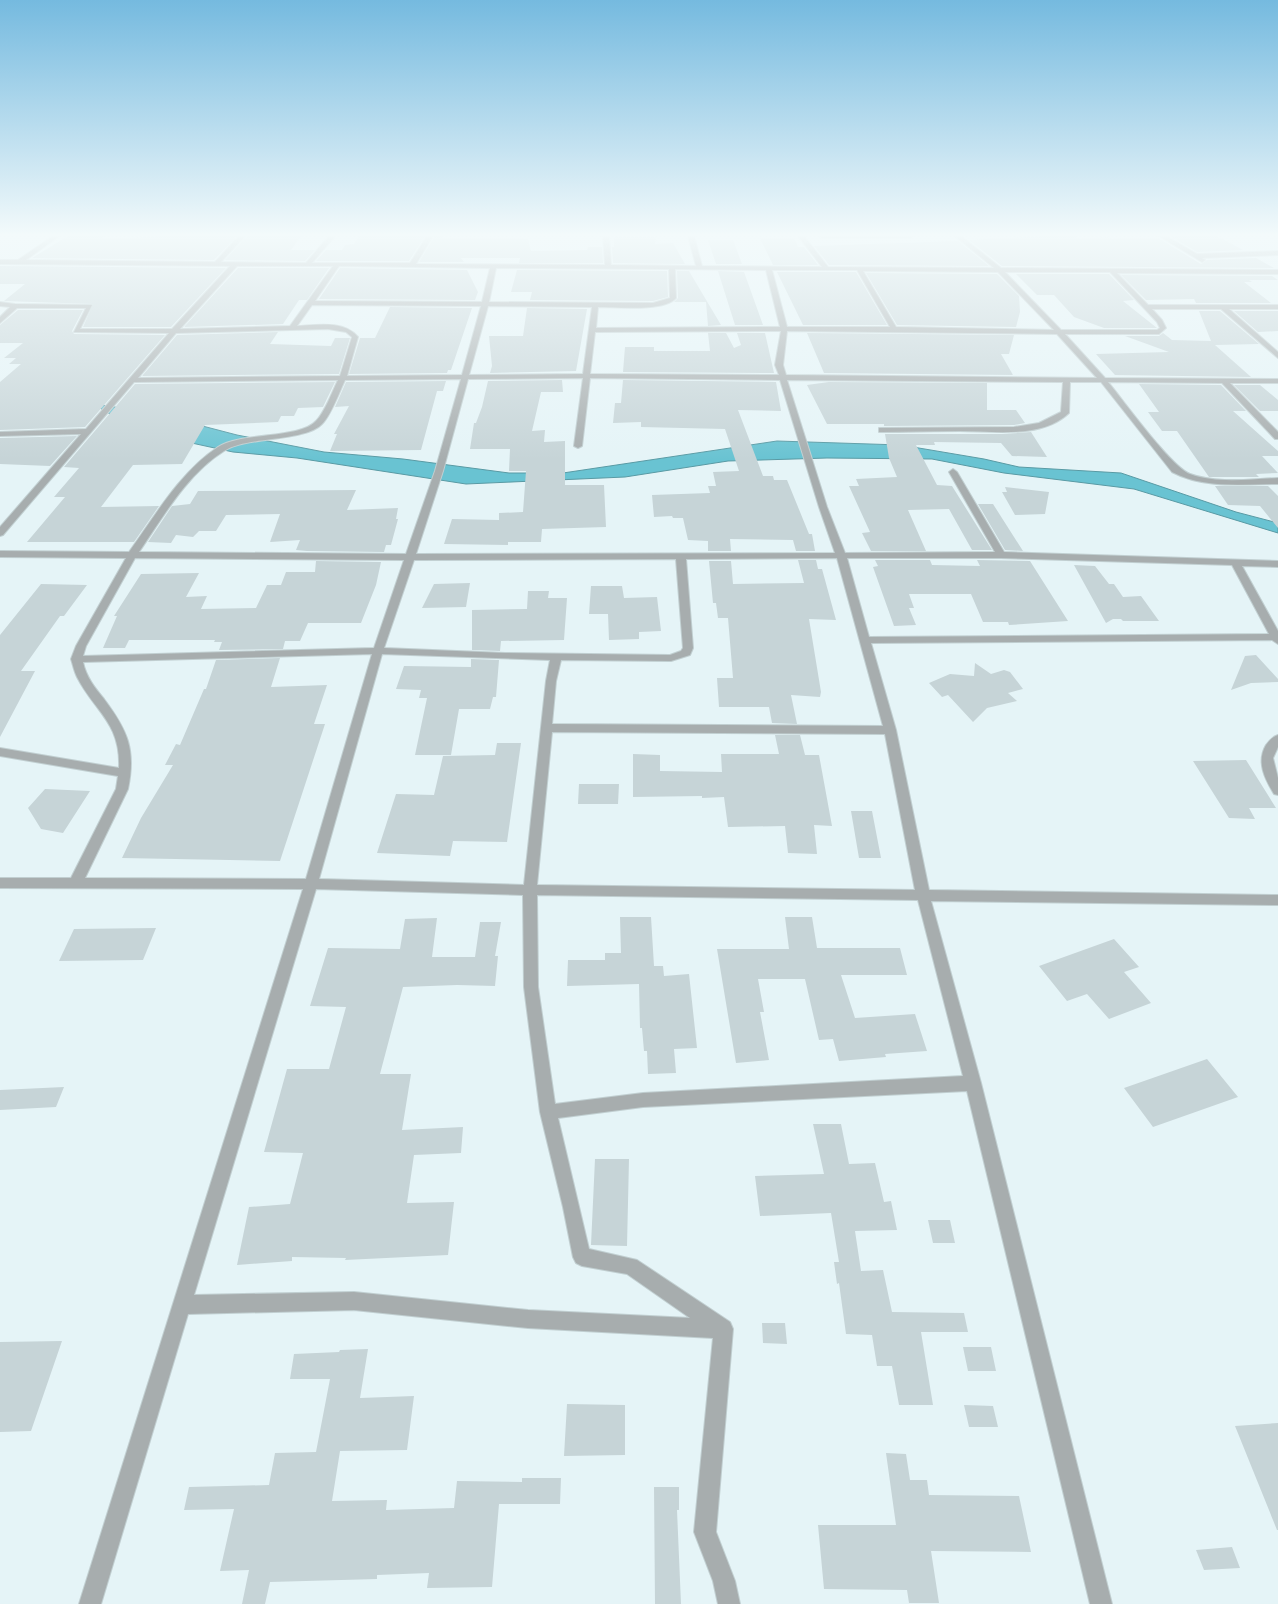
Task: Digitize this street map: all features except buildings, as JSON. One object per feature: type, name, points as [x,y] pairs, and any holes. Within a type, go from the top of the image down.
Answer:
[{"type":"street","points":[[0,321],[10,311]]},
{"type":"street","points":[[75,884],[122,789],[126,772],[121,734],[103,704],[80,677],[76,659],[81,646],[132,555],[172,498],[201,464],[222,448],[235,442],[302,431],[318,423],[343,378],[355,337],[352,333],[341,327],[174,332],[76,331],[87,311]]},
{"type":"street","points":[[0,532],[193,311]]},
{"type":"street","points":[[293,327],[304,311]]},
{"type":"street","points":[[90,1604],[311,884],[378,651],[439,471],[483,311]]},
{"type":"street","points":[[578,446],[594,311]]},
{"type":"street","points":[[779,311],[785,341],[779,359],[782,377],[822,507],[841,555],[890,730],[923,895],[972,1083],[1101,1604]]},
{"type":"street","points":[[884,311],[894,329]]},
{"type":"street","points":[[1039,311],[1103,380],[1180,473],[1212,480],[1278,481]]},
{"type":"street","points":[[592,330],[894,329],[1159,332],[1163,328],[1162,324],[1150,311]]},
{"type":"street","points":[[1227,311],[1278,356]]},
{"type":"street","points":[[134,380],[586,376],[1278,381]]},
{"type":"street","points":[[882,430],[1011,428],[1049,422],[1064,413],[1067,379]]},
{"type":"street","points":[[1224,381],[1278,437]]},
{"type":"street","points":[[0,434],[89,431]]},
{"type":"street","points":[[953,472],[1001,555]]},
{"type":"street","points":[[0,554],[409,557],[1001,555],[1278,564]]},
{"type":"street","points":[[76,659],[378,651],[556,657],[670,658],[686,653],[689,644],[680,556]]},
{"type":"street","points":[[865,640],[1277,639],[1235,562]]},
{"type":"street","points":[[556,657],[551,681],[530,890],[531,988],[548,1112],[582,1257],[631,1266],[723,1329]]},
{"type":"street","points":[[546,728],[890,730]]},
{"type":"street","points":[[1278,739],[1268,749],[1266,759],[1278,791]]},
{"type":"street","points":[[0,752],[126,772]]},
{"type":"street","points":[[0,883],[311,884],[530,890],[1278,900]]},
{"type":"street","points":[[548,1112],[643,1100],[972,1083]]},
{"type":"street","points":[[182,1306],[354,1301],[528,1320],[723,1329]]},
{"type":"street","points":[[723,1329],[705,1532],[724,1580],[729,1604]]},
{"type":"water","points":[[0,383],[61,400],[145,411],[237,435],[324,452],[403,459],[509,473],[563,473],[777,441],[901,445],[1019,467],[1121,473],[1236,512],[1278,523],[1278,533],[1134,489],[1004,473],[932,459],[827,458],[728,461],[625,477],[466,484],[297,458],[233,452],[141,432],[98,407],[3,400],[0,399]]}]
